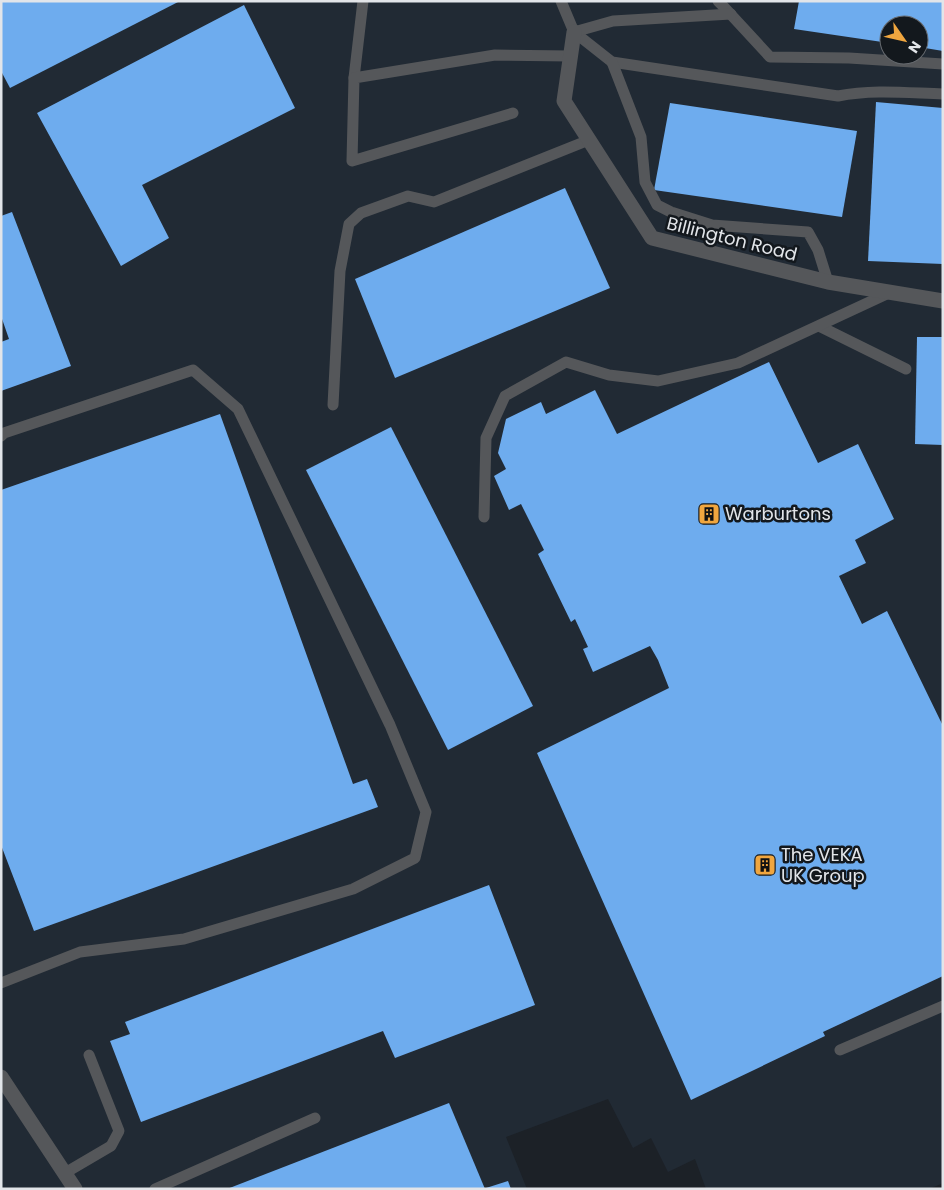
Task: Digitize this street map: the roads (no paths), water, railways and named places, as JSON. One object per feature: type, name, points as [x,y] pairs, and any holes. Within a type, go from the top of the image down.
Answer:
[{"type":"street","name":"Billington Road","points":[[574,32],[564,101],[652,238],[828,282],[943,301]]},
{"type":"street","points":[[1,1077],[75,1189]]},
{"type":"lane","points":[[363,1],[354,78],[352,161],[513,113]]},
{"type":"lane","points":[[561,1],[574,32],[612,62],[838,96],[878,92],[943,94]]},
{"type":"lane","points":[[718,1],[770,58],[849,58],[943,64]]},
{"type":"lane","points":[[574,32],[613,21],[731,14]]},
{"type":"lane","points":[[354,78],[496,55],[570,56]]},
{"type":"lane","points":[[612,62],[642,137],[645,182],[657,205],[671,212],[712,225],[808,232],[818,250],[828,282]]},
{"type":"lane","points":[[332,406],[340,271],[349,224],[361,213],[408,196],[434,202],[588,140]]},
{"type":"lane","points":[[484,517],[486,438],[505,396],[566,362],[609,375],[658,381],[738,363],[891,292]]},
{"type":"lane","points":[[819,326],[906,369]]},
{"type":"lane","points":[[1,436],[4,433],[192,370],[238,408],[390,725],[426,812],[415,858],[353,890],[184,939],[80,952],[1,983]]},
{"type":"lane","points":[[840,1050],[943,1006]]},
{"type":"lane","points":[[65,1173],[111,1146],[119,1132],[89,1055]]},
{"type":"lane","points":[[155,1189],[315,1118]]},
{"type":"place","name":"Warburtons","points":[[709,514]]},
{"type":"place","name":"The VEKA UK Group","points":[[765,865]]}]
